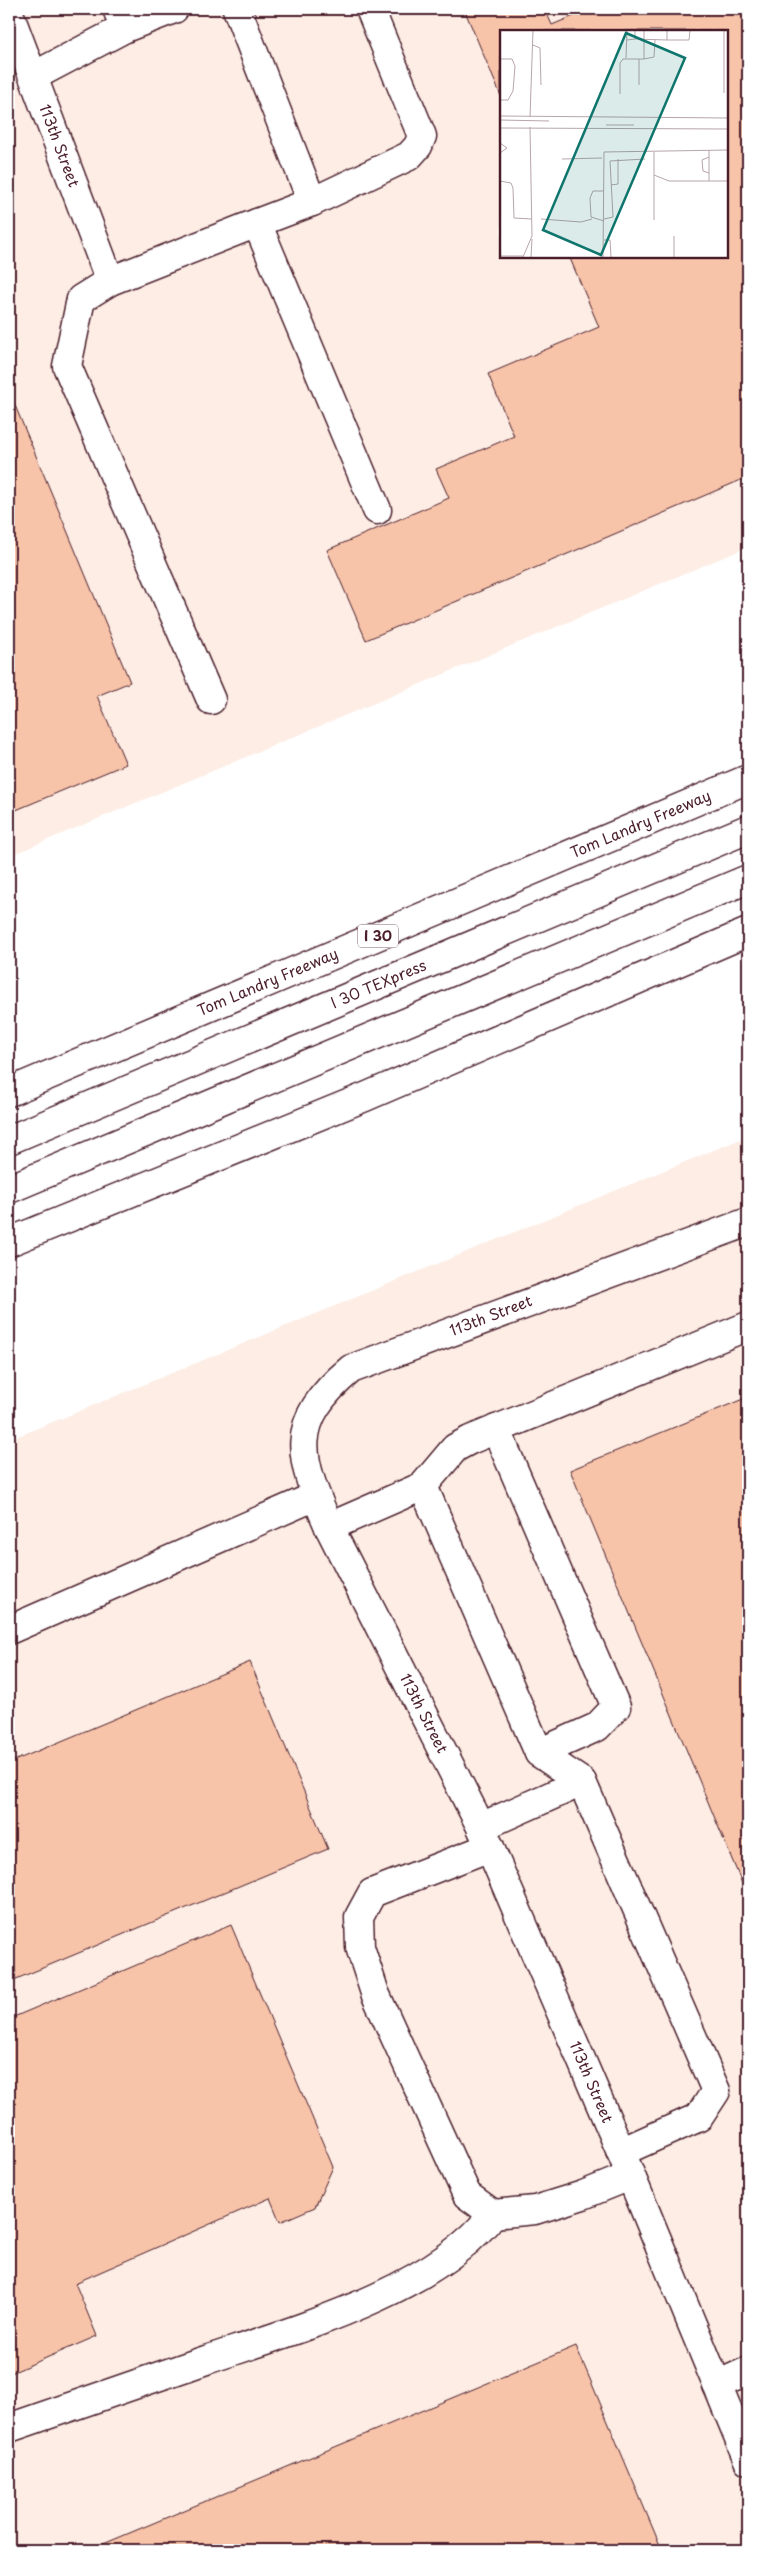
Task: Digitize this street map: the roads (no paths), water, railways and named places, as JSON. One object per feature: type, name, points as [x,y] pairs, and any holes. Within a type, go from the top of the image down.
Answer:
[{"type":"main road","points":[[34,76],[121,18],[174,9]]},
{"type":"main road","points":[[236,9],[312,202]]},
{"type":"main road","points":[[211,700],[67,366],[81,299],[110,281],[312,202],[409,156],[418,146],[422,136],[370,9]]},
{"type":"main road","name":"113th Street","points":[[9,13],[110,281]]},
{"type":"main road","points":[[257,223],[377,510]]},
{"type":"main road","name":"Tom Landry Freeway","points":[[9,1092],[748,779]]},
{"type":"main road","name":"I 30 TEXpress","points":[[9,1140],[748,829]]},
{"type":"main road","points":[[9,1189],[748,879]]},
{"type":"main road","points":[[9,1242],[365,1097],[748,932]]},
{"type":"main road","name":"113th Street","points":[[748,1222],[351,1369],[329,1387],[310,1414],[304,1448],[310,1480],[329,1527],[486,1837],[626,2164],[748,2460]]},
{"type":"main road","points":[[329,1527],[423,1486],[455,1448],[748,1326]]},
{"type":"main road","points":[[496,1430],[616,1707],[597,1727],[539,1753]]},
{"type":"main road","points":[[423,1486],[539,1753],[582,1782],[716,2091],[699,2116],[626,2164],[534,2210],[493,2214],[466,2195],[375,1993],[360,1947],[359,1917],[372,1893],[486,1837],[582,1782]]},
{"type":"main road","points":[[9,1630],[316,1496]]},
{"type":"main road","points":[[9,2428],[264,2340],[388,2292],[445,2261],[479,2233],[493,2214]]},
{"type":"main road","points":[[717,2385],[748,2371]]}]
